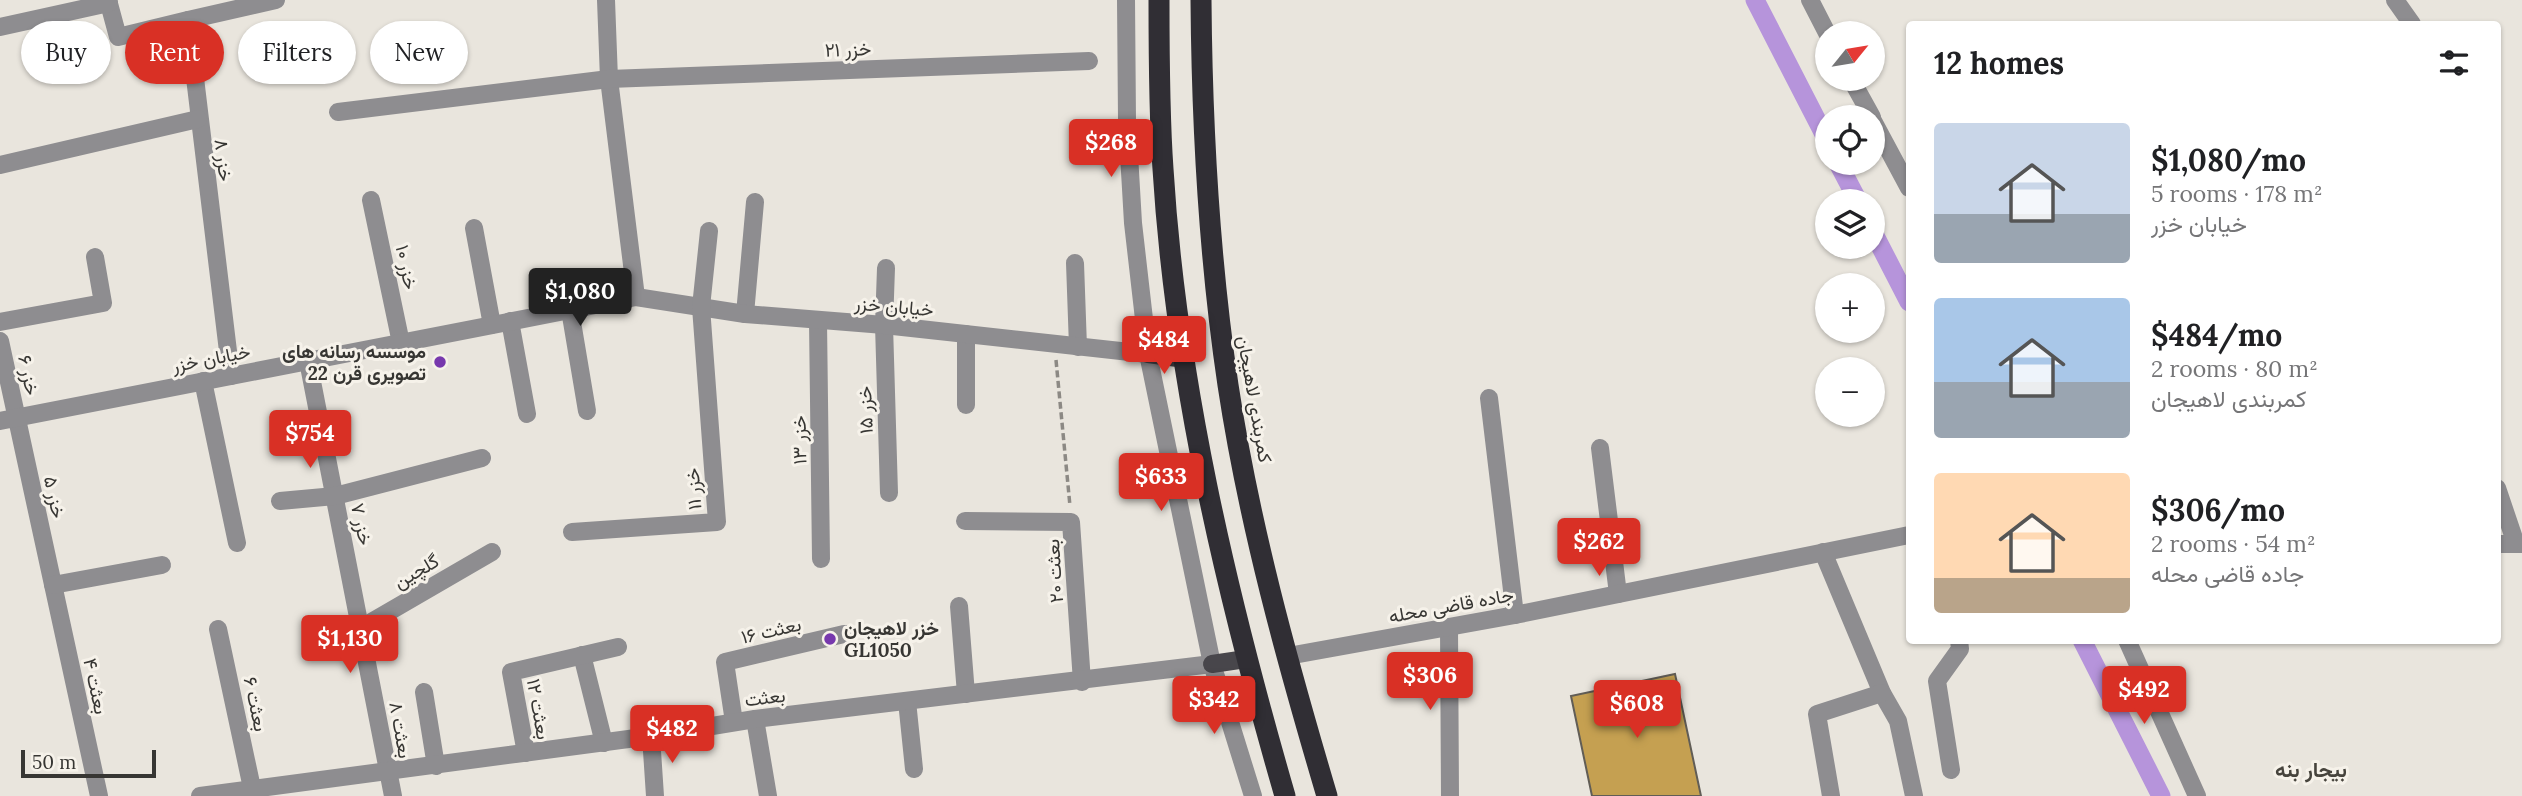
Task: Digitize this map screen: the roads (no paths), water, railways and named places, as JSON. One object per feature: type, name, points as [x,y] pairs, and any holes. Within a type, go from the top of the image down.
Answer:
[{"type":"highway","points":[[1159,0],[1163,169],[1185,359],[1221,551],[1247,659],[1285,796]]},
{"type":"highway","name":"کمربندی لاهیجان","points":[[1201,0],[1205,166],[1214,282],[1228,387],[1258,544],[1327,796]]},
{"type":"main road","points":[[1147,354],[1185,359]]},
{"type":"main road","points":[[1212,664],[1247,659]]},
{"type":"street","points":[[0,27],[109,1],[118,37],[276,0]]},
{"type":"street","points":[[606,0],[609,79],[636,297]]},
{"type":"street","points":[[1126,0],[1128,133],[1147,354],[1212,664],[1253,796]]},
{"type":"street","points":[[1810,0],[1821,21]]},
{"type":"street","points":[[2395,0],[2410,21]]},
{"type":"street","name":"خزر ۸","points":[[188,20],[231,376]]},
{"type":"street","name":"خزر ۲۱","points":[[338,112],[609,79],[1089,61]]},
{"type":"street","points":[[0,165],[198,119]]},
{"type":"street","points":[[1885,142],[1906,180]]},
{"type":"street","name":"خزر ۱۰","points":[[371,200],[401,343]]},
{"type":"street","points":[[745,314],[755,202]]},
{"type":"street","points":[[474,228],[492,325]]},
{"type":"street","points":[[701,307],[709,232]]},
{"type":"street","points":[[0,323],[103,303],[95,257]]},
{"type":"street","points":[[1075,263],[1078,347]]},
{"type":"street","name":"خزر ۱۵","points":[[886,268],[884,325],[889,493]]},
{"type":"street","name":"خیابان خزر","points":[[8,419],[636,297],[745,314],[884,325],[1147,354]]},
{"type":"street","name":"خزر ۱۱","points":[[572,532],[717,522],[701,307]]},
{"type":"street","points":[[570,310],[587,411]]},
{"type":"street","points":[[510,321],[527,414]]},
{"type":"street","name":"خزر ۱۳","points":[[818,321],[821,559]]},
{"type":"street","points":[[966,334],[966,405]]},
{"type":"street","name":"خزر ۶","points":[[0,341],[8,419]]},
{"type":"street","name":"خزر ۷","points":[[308,361],[351,571]]},
{"type":"street","points":[[203,381],[237,543]]},
{"type":"street","points":[[1489,398],[1515,615]]},
{"type":"street","name":"خزر ۵","points":[[8,419],[53,585]]},
{"type":"street","points":[[1600,447],[1618,594]]},
{"type":"street","points":[[279,501],[335,496],[482,458]]},
{"type":"street","points":[[2501,498],[2519,544],[2501,544]]},
{"type":"street","name":"بعثت ۲۰","points":[[965,521],[1071,522],[1082,682]]},
{"type":"street","name":"جاده قاضی محله","points":[[1288,656],[1515,615],[1906,536]]},
{"type":"street","name":"گلچین","points":[[361,628],[492,552]]},
{"type":"street","points":[[1823,552],[1882,693],[1898,721],[1914,796]]},
{"type":"street","points":[[53,585],[162,565]]},
{"type":"street","name":"بعثت ۸","points":[[351,571],[393,796]]},
{"type":"street","name":"بعثت ۴","points":[[53,585],[99,796]]},
{"type":"street","points":[[959,606],[967,694]]},
{"type":"street","points":[[1449,627],[1450,796]]},
{"type":"street","name":"بعثت ۶","points":[[218,629],[252,789]]},
{"type":"street","name":"بعثت ۱۶","points":[[734,722],[725,662],[844,634]]},
{"type":"street","points":[[1951,770],[1937,681],[1960,649],[1959,644]]},
{"type":"street","points":[[2129,644],[2197,796]]},
{"type":"street","points":[[604,743],[582,655],[618,647]]},
{"type":"street","name":"بعثت ۱۲","points":[[526,753],[511,672],[582,655]]},
{"type":"street","name":"بعثت","points":[[200,796],[604,743],[755,719],[1082,682],[1212,664]]},
{"type":"street","points":[[424,692],[436,766]]},
{"type":"street","points":[[1831,796],[1817,714],[1882,693]]},
{"type":"street","points":[[907,701],[914,769]]},
{"type":"street","points":[[755,719],[768,796]]},
{"type":"street","points":[[651,736],[655,796]]},
{"type":"waterway","points":[[1755,0],[1815,117]]},
{"type":"waterway","points":[[1844,175],[1852,189]]},
{"type":"waterway","points":[[1885,255],[1906,296]]},
{"type":"waterway","points":[[2084,644],[2161,796]]},
{"type":"place","name":"موسسه رسانه های تصویری قرن 22","points":[[440,362]]},
{"type":"place","name":"خزر لاهیجان GL1050","points":[[830,639]]},
{"type":"district","name":"بیجار بنه","points":[[2311,769]]}]
